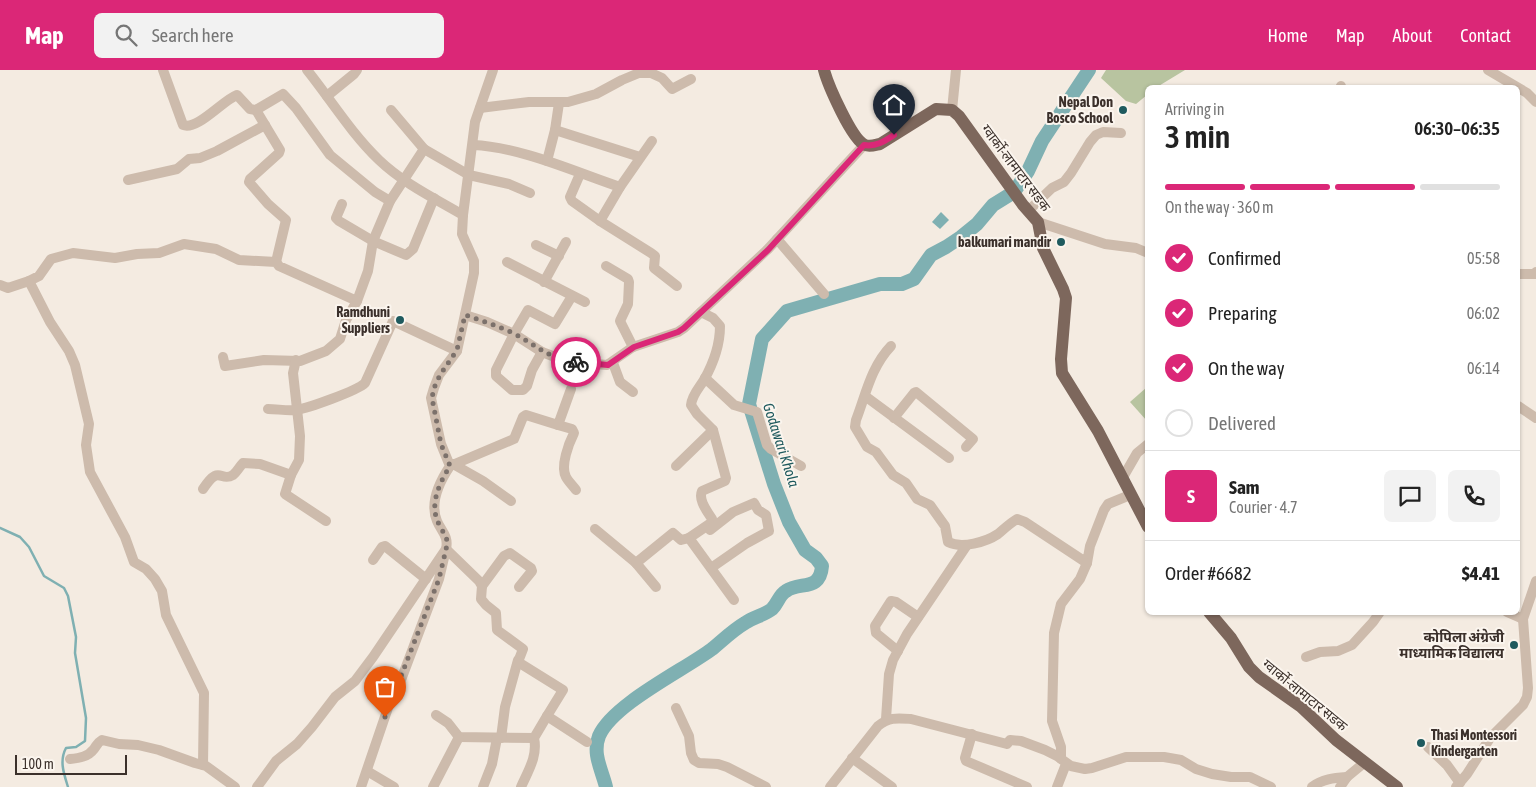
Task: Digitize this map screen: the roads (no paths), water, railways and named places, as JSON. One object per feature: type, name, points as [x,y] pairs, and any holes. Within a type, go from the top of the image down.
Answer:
[{"type":"main road","points":[[824,70],[851,131],[856,139],[864,145],[880,144],[936,109],[952,110]]},
{"type":"main road","name":"ग्वार्को-लामाटार सडक","points":[[952,110],[959,116],[1007,183],[1038,222],[1043,248],[1066,298],[1061,359],[1062,373],[1098,431],[1145,522]]},
{"type":"main road","name":"ग्वार्को-लामाटार सडक","points":[[1212,615],[1231,638],[1249,667],[1258,677],[1300,706],[1336,740],[1397,787]]},
{"type":"street","points":[[163,70],[183,126],[186,127],[209,115],[237,95],[250,109],[256,110],[282,94],[296,108],[330,155],[375,192],[390,201]]},
{"type":"street","points":[[307,70],[336,110],[379,160],[403,179],[463,215]]},
{"type":"street","points":[[327,96],[357,70]]},
{"type":"street","points":[[494,70],[475,122],[463,215],[462,234],[474,261],[474,273],[457,350],[440,375],[432,398],[441,444],[452,465],[483,481],[511,501]]},
{"type":"street","points":[[952,110],[956,70]]},
{"type":"street","points":[[1488,70],[1513,85]]},
{"type":"street","points":[[480,108],[528,102],[559,103],[596,94],[639,73],[651,73],[662,78],[672,89],[691,79]]},
{"type":"street","points":[[1520,89],[1536,102]]},
{"type":"street","points":[[547,161],[555,130],[559,103]]},
{"type":"street","points":[[256,110],[280,150],[279,154],[250,179],[249,182],[268,204],[286,220],[276,262]]},
{"type":"street","points":[[391,110],[424,149],[469,175],[509,184],[530,193]]},
{"type":"street","points":[[128,180],[177,169],[190,159],[200,158],[217,151],[265,125]]},
{"type":"street","points":[[555,130],[640,157]]},
{"type":"street","points":[[1026,208],[1052,188],[1064,182],[1096,135],[1103,132],[1121,134]]},
{"type":"street","points":[[600,221],[620,187],[652,141]]},
{"type":"street","points":[[473,145],[547,161],[620,187]]},
{"type":"street","points":[[465,315],[514,334],[542,352],[572,362],[608,365],[634,347],[678,332],[684,328],[777,239],[864,145]]},
{"type":"street","points":[[223,356],[225,366],[264,360],[300,361],[326,351],[336,344],[340,339],[346,320],[357,301],[368,271],[373,242],[390,201],[424,149]]},
{"type":"street","points":[[580,174],[570,197],[572,200],[600,221],[651,253],[654,256],[654,268],[677,286]]},
{"type":"street","points":[[342,204],[336,218],[339,221],[373,242],[406,255],[413,249],[434,198]]},
{"type":"street","points":[[1038,222],[1105,244],[1136,248],[1145,252]]},
{"type":"street","points":[[777,239],[824,294]]},
{"type":"street","points":[[544,282],[566,242]]},
{"type":"street","points":[[0,285],[8,288],[29,281],[39,276],[51,259],[73,253],[115,258],[159,253],[184,244],[216,248],[239,260],[276,262],[279,266],[357,301]]},
{"type":"street","points":[[536,245],[559,256]]},
{"type":"street","points":[[507,262],[585,302]]},
{"type":"street","points":[[606,266],[628,279],[627,308],[620,321],[634,347]]},
{"type":"street","points":[[1520,274],[1535,274],[1536,272]]},
{"type":"street","points":[[29,281],[75,365],[89,424],[86,445],[90,472],[124,537],[134,562],[150,574],[162,591],[166,615],[204,693],[203,765]]},
{"type":"street","points":[[542,352],[532,370],[527,386],[523,390],[512,390],[496,376],[496,370],[528,310],[555,324],[572,296]]},
{"type":"street","points":[[636,563],[673,533],[681,540],[689,538],[711,523],[712,519],[700,498],[700,494],[702,491],[725,481],[726,478],[713,430],[691,405],[692,398],[705,378],[720,337],[720,326],[713,318],[701,312]]},
{"type":"street","points":[[268,408],[296,410],[361,387],[365,383],[393,321],[457,350]]},
{"type":"street","points":[[891,346],[880,357],[855,423],[867,447],[876,452],[893,475],[910,487],[917,499],[930,505],[945,526],[948,542],[967,545],[994,536],[1016,519],[1025,522],[1087,563]]},
{"type":"street","points":[[296,360],[293,373],[300,436],[299,460],[291,475],[285,494],[326,521]]},
{"type":"street","points":[[612,363],[620,382],[633,392]]},
{"type":"street","points":[[705,378],[734,406],[755,411],[758,414],[767,445],[771,450],[801,466]]},
{"type":"street","points":[[558,425],[571,389]]},
{"type":"street","points":[[894,418],[916,392],[973,439],[966,447]]},
{"type":"street","points":[[865,396],[949,458]]},
{"type":"street","points":[[1520,407],[1536,418]]},
{"type":"street","points":[[361,787],[391,699],[401,680],[436,587],[447,540],[436,519],[434,510],[437,491],[452,465],[514,439],[526,415],[572,429],[574,433],[568,446],[564,471],[576,490]]},
{"type":"street","points":[[676,466],[713,430]]},
{"type":"street","points":[[1122,480],[1137,453],[1145,446]]},
{"type":"street","points":[[203,489],[211,477],[216,474],[228,477],[234,475],[243,463],[260,464],[291,475]]},
{"type":"street","points":[[1057,787],[1064,761],[1052,722],[1054,698],[1052,675],[1054,632],[1061,604],[1080,579],[1104,510],[1108,504],[1130,495]]},
{"type":"street","points":[[710,530],[733,512],[754,503],[758,510],[766,515],[769,531],[747,543],[711,568]]},
{"type":"street","points":[[595,529],[636,563],[656,587]]},
{"type":"street","points":[[689,538],[734,600]]},
{"type":"street","points":[[886,719],[889,674],[898,651],[918,617],[967,545]]},
{"type":"street","points":[[373,560],[382,547],[385,546],[426,579]]},
{"type":"street","points":[[257,787],[276,761],[312,727],[335,697],[355,681],[446,549]]},
{"type":"street","points":[[446,549],[482,586]]},
{"type":"street","points":[[483,787],[492,764],[505,707],[518,660],[523,649],[497,630],[496,613],[481,599],[482,586],[504,556],[510,553],[531,568],[532,571],[519,587]]},
{"type":"street","points":[[1428,747],[1447,765],[1458,785],[1490,738],[1531,695],[1528,688],[1523,619],[1536,581]]},
{"type":"street","points":[[898,651],[876,633],[875,626],[891,601],[896,602],[918,617]]},
{"type":"street","points":[[1306,657],[1320,652],[1338,651],[1352,645],[1378,615]]},
{"type":"street","points":[[1514,615],[1523,619]]},
{"type":"street","points":[[518,660],[519,663],[563,690],[534,738],[536,745],[534,758],[520,787]]},
{"type":"street","points":[[676,708],[690,736],[694,760],[699,763],[718,764],[727,767],[766,787]]},
{"type":"street","points":[[436,715],[448,723],[459,737]]},
{"type":"street","points":[[547,716],[587,742]]},
{"type":"street","points":[[830,787],[878,726],[886,719],[911,719],[1007,744],[1010,740],[1021,740],[1045,750],[1064,761],[1086,769],[1126,757],[1164,757],[1181,760],[1196,769],[1212,774],[1250,777],[1271,787]]},
{"type":"street","points":[[972,734],[966,761],[1008,777],[1027,787]]},
{"type":"street","points":[[459,737],[534,738]]},
{"type":"street","points":[[433,787],[459,737]]},
{"type":"street","points":[[70,758],[88,755],[98,742],[102,740],[138,745],[209,767],[235,787]]},
{"type":"street","points":[[852,758],[892,787]]},
{"type":"street","points":[[1340,787],[1347,777],[1364,763]]},
{"type":"street","points":[[368,771],[394,787]]},
{"type":"street","points":[[1312,787],[1318,782],[1347,777]]},
{"type":"water","points":[[941,212],[949,220],[940,229],[932,222]]},
{"type":"waterway","name":"Godawari Khola","points":[[606,787],[598,762],[597,743],[607,724],[619,712],[650,688],[712,649],[732,632],[769,611],[786,591],[813,583],[820,574],[822,566],[816,558],[805,550],[789,522],[774,484],[749,404],[762,339],[787,311],[880,284],[902,284],[914,279],[931,255],[961,237],[977,224],[993,205],[1014,192],[1028,171],[1042,141],[1089,70]]},
{"type":"waterway","points":[[0,528],[20,537],[29,547],[44,576],[64,588],[68,596],[76,637],[75,653],[86,718],[85,741],[76,747],[66,748],[64,753],[63,768],[68,787]]},
{"type":"place","name":"Nepal Don Bosco School","points":[[1123,110]]},
{"type":"place","name":"balkumari mandir","points":[[1061,242]]},
{"type":"place","name":"Ramdhuni Suppliers","points":[[400,320]]},
{"type":"place","name":"कोपिला अंग्रेजी माध्यामिक विद्यालय","points":[[1514,645]]},
{"type":"place","name":"Thasi Montessori Kindergarten","points":[[1421,743]]}]
